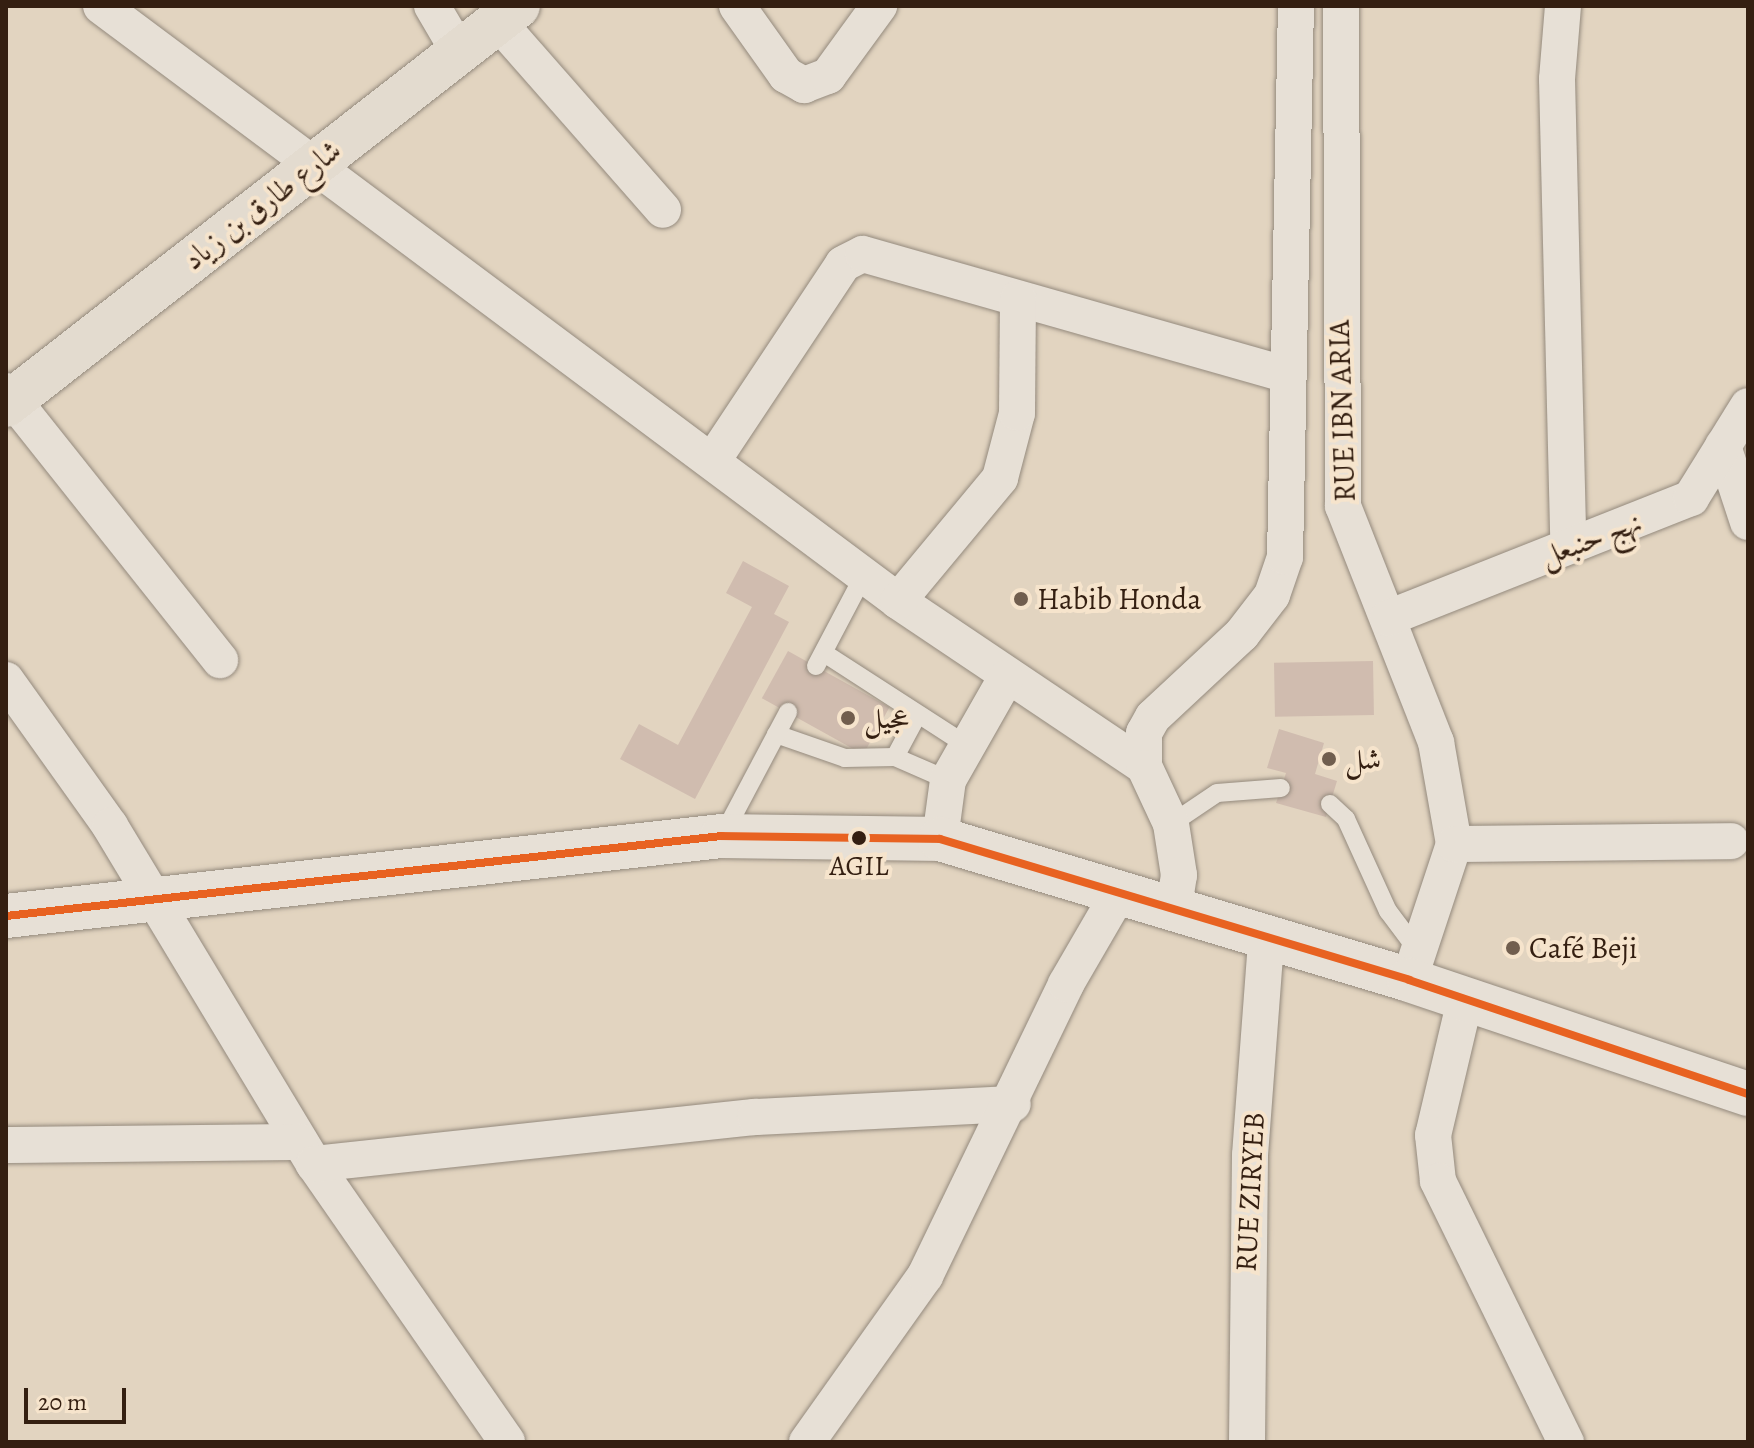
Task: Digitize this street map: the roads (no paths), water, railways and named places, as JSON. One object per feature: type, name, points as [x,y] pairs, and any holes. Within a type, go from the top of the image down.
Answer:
[{"type":"main road","name":"شارع طارق بن زياد","points":[[8,398],[508,14]]},
{"type":"main road","points":[[6,916],[156,902],[722,836],[940,839],[1120,891],[1266,941],[1413,966],[1465,1000],[1748,1094]]},
{"type":"street","points":[[101,6],[898,601],[1006,678],[1144,766],[1171,824],[1179,875],[1173,911]]},
{"type":"street","points":[[432,6],[459,52]]},
{"type":"street","points":[[737,6],[786,75],[804,85],[828,76],[879,6]]},
{"type":"street","name":"RUE IBN ARIA","points":[[1144,766],[1144,733],[1153,717],[1242,634],[1272,595],[1291,511],[1288,375],[1296,6]]},
{"type":"street","name":"RUE IBN ARIA","points":[[1341,6],[1338,458],[1348,531],[1388,618],[1436,742],[1454,844],[1413,966]]},
{"type":"street","points":[[1563,6],[1557,79],[1568,545]]},
{"type":"street","points":[[508,14],[663,210]]},
{"type":"street","points":[[713,460],[852,257],[878,257],[1288,375]]},
{"type":"street","points":[[898,601],[1000,478],[1017,413],[1018,299]]},
{"type":"street","points":[[8,398],[220,660]]},
{"type":"street","name":"نهج حنبعل","points":[[1388,618],[1691,498],[1748,406]]},
{"type":"street","points":[[1723,446],[1748,522]]},
{"type":"street","points":[[940,839],[948,780],[963,743],[1006,678]]},
{"type":"street","points":[[6,680],[156,902],[307,1153],[507,1442]]},
{"type":"street","points":[[1454,844],[1731,841]]},
{"type":"street","points":[[807,1442],[925,1276],[1013,1104],[1066,984],[1120,891]]},
{"type":"street","name":"RUE ZIRYEB","points":[[1247,1442],[1250,1155],[1266,941]]},
{"type":"street","points":[[1465,1000],[1433,1135],[1438,1181],[1566,1442]]},
{"type":"street","points":[[6,1145],[307,1153],[755,1117],[1013,1104]]},
{"type":"lane","points":[[864,575],[820,660],[963,743]]},
{"type":"lane","points":[[722,836],[788,712]]},
{"type":"lane","points":[[895,757],[917,716]]},
{"type":"lane","points":[[776,734],[845,758],[895,757],[948,780]]},
{"type":"lane","points":[[1171,824],[1217,793],[1281,788]]},
{"type":"lane","points":[[1330,804],[1346,819],[1413,966]]},
{"type":"place","name":"Habib Honda","points":[[1021,599]]},
{"type":"place","name":"عجيل","points":[[848,718]]},
{"type":"place","name":"شل","points":[[1329,759]]},
{"type":"place","name":"AGIL","points":[[859,838]]},
{"type":"place","name":"Café Beji","points":[[1513,948]]}]
